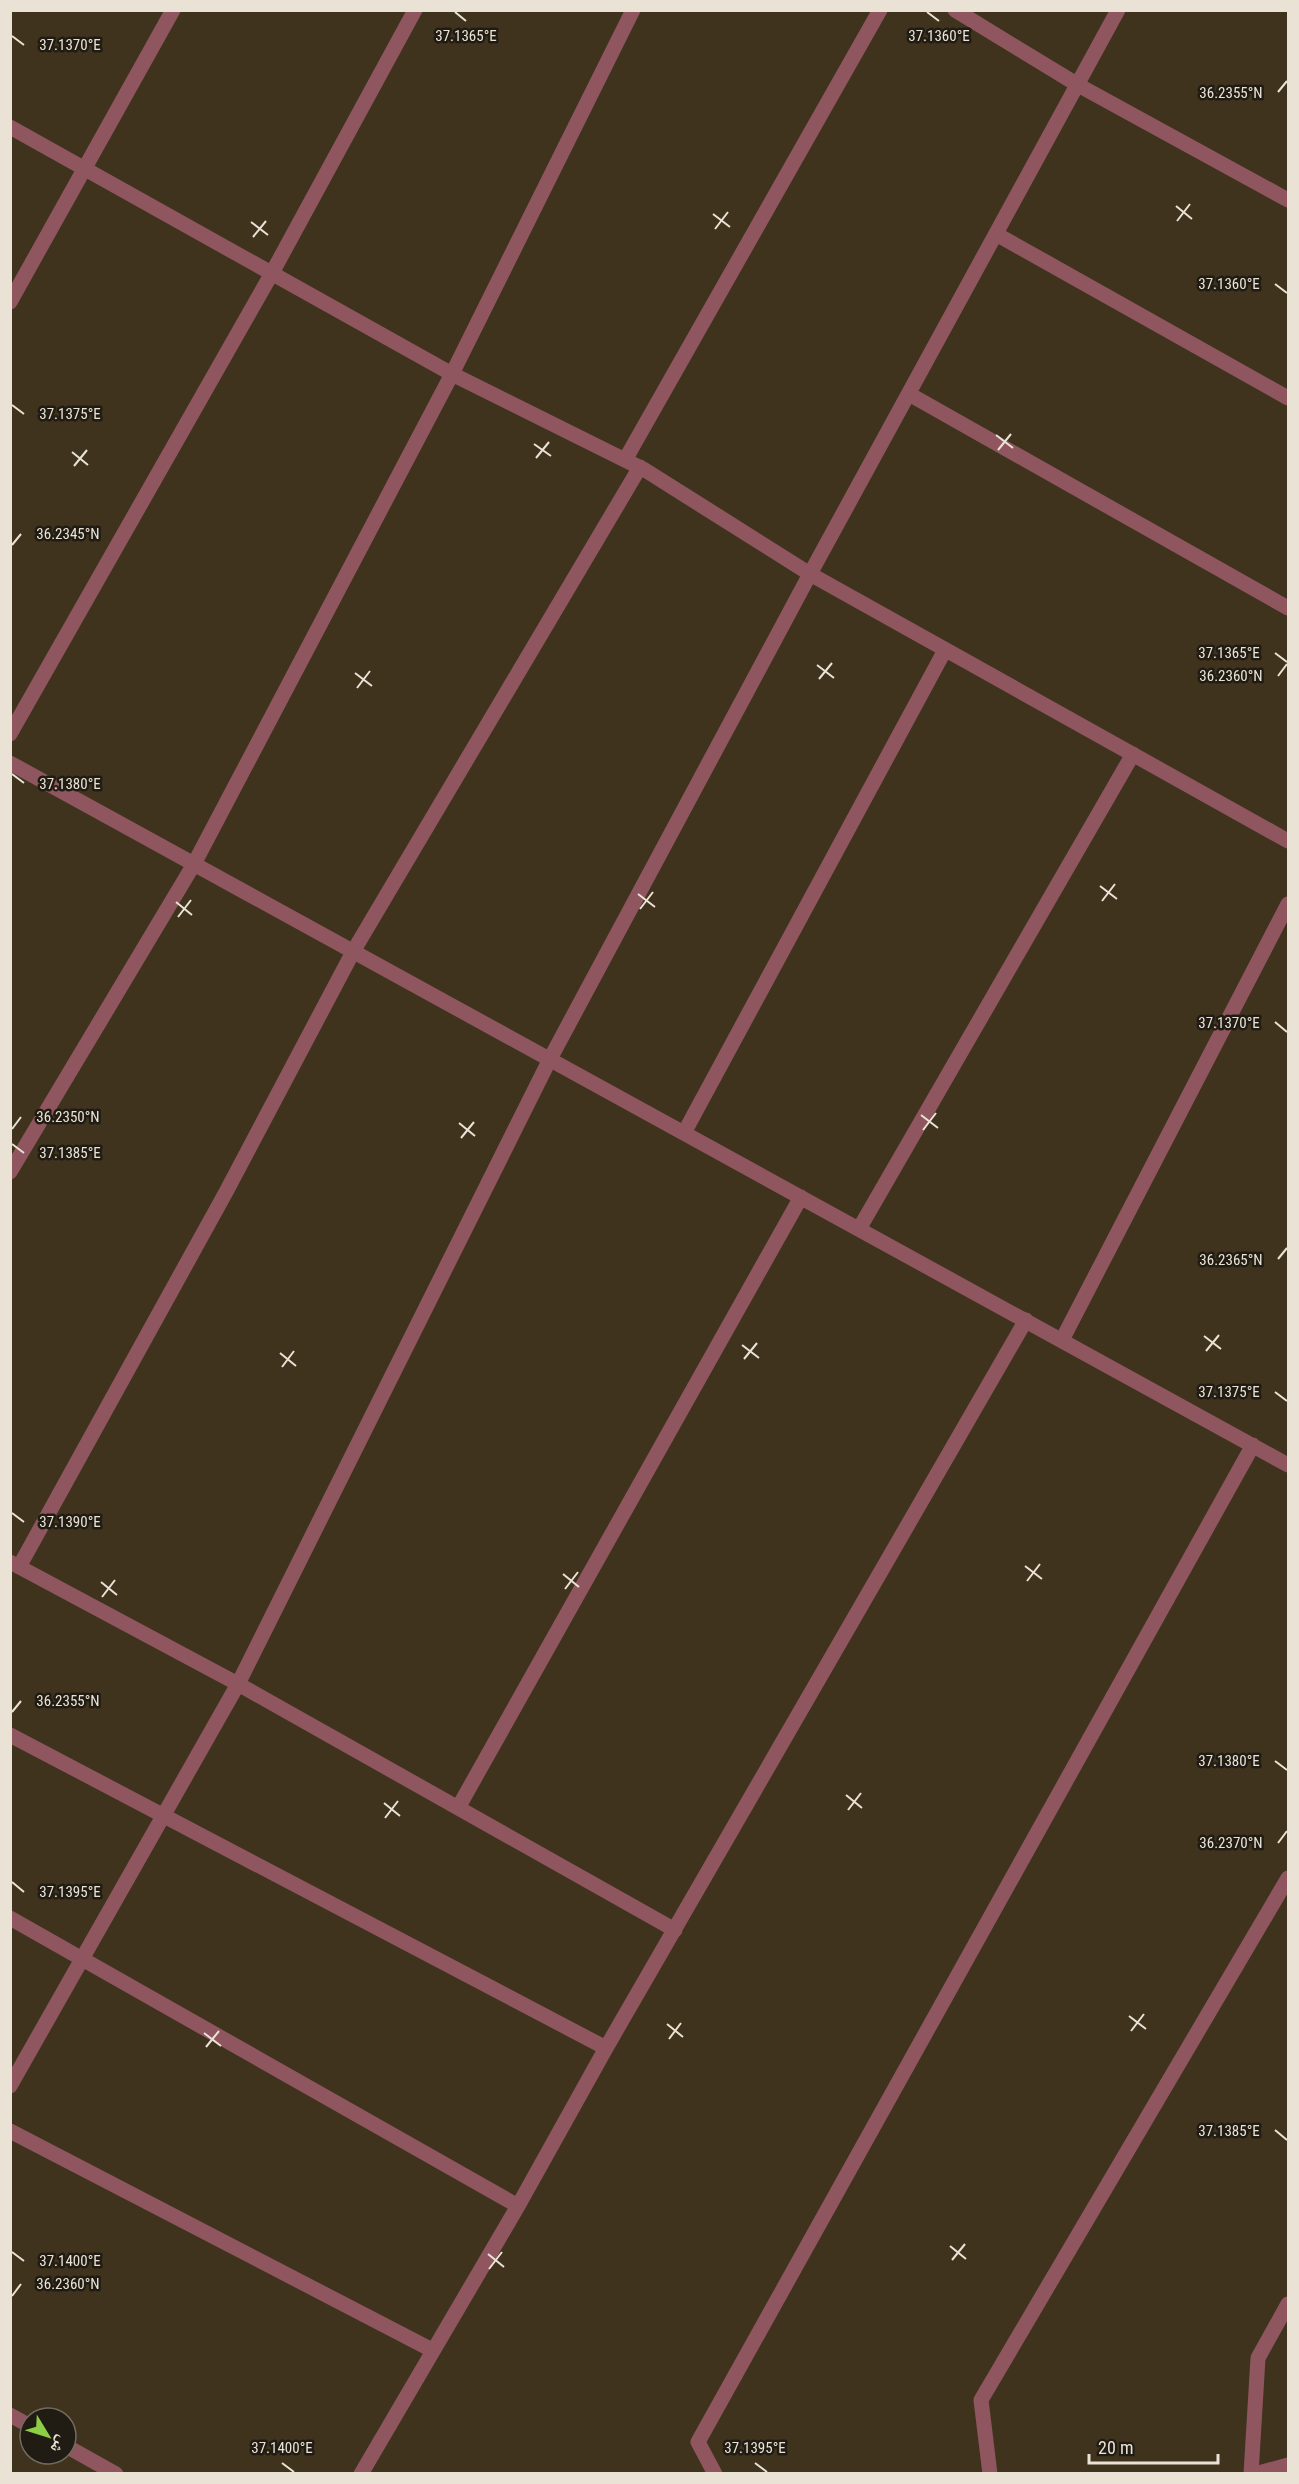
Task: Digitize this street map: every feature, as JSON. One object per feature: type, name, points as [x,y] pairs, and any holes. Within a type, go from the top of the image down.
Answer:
[{"type":"street","points":[[10,302],[173,10]]},
{"type":"street","points":[[10,734],[272,273],[414,10]]},
{"type":"street","points":[[10,1172],[194,864],[452,374],[633,10]]},
{"type":"street","points":[[625,460],[880,10]]},
{"type":"street","points":[[956,10],[1078,86],[1288,200]]},
{"type":"street","points":[[10,2086],[238,1684],[550,1059],[810,574],[1118,10]]},
{"type":"street","points":[[10,128],[452,374],[640,467],[810,574],[1288,841]]},
{"type":"street","points":[[996,234],[1288,398]]},
{"type":"street","points":[[909,394],[1288,608]]},
{"type":"street","points":[[640,467],[354,951],[226,1192],[15,1564],[238,1684],[675,1930]]},
{"type":"street","points":[[684,1133],[945,650]]},
{"type":"street","points":[[859,1229],[1132,754]]},
{"type":"street","points":[[10,763],[1288,1465]]},
{"type":"street","points":[[1062,1340],[1288,904]]},
{"type":"street","points":[[458,1808],[801,1197]]},
{"type":"street","points":[[361,2474],[518,2206],[606,2048],[1026,1320]]},
{"type":"street","points":[[715,2474],[698,2442],[1253,1445]]},
{"type":"street","points":[[10,1735],[606,2048]]},
{"type":"street","points":[[990,2474],[981,2400],[1288,1878]]},
{"type":"street","points":[[10,1918],[518,2206]]},
{"type":"street","points":[[10,2131],[432,2350]]},
{"type":"street","points":[[1288,2304],[1258,2358],[1253,2474],[1288,2465]]},
{"type":"street","points":[[78,2453],[116,2474]]}]
